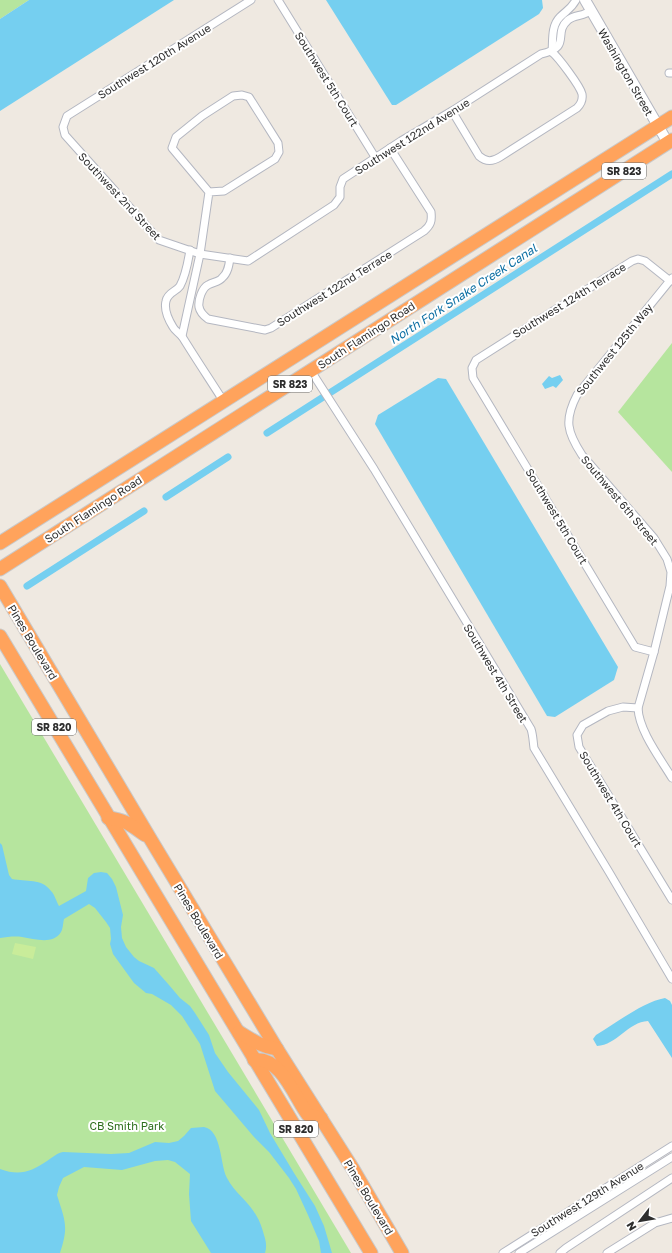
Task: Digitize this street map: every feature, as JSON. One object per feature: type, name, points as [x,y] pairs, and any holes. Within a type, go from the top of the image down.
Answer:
[{"type":"highway","name":"South Flamingo Road","points":[[0,543],[672,117]]},
{"type":"highway","name":"South Flamingo Road","points":[[0,569],[670,142]]},
{"type":"highway","points":[[139,479],[155,459],[218,419],[224,410],[224,402]]},
{"type":"highway","name":"Pines Boulevard","points":[[0,586],[151,840],[402,1253]]},
{"type":"highway","name":"SR 820","points":[[0,636],[108,818],[371,1253]]},
{"type":"highway","points":[[108,818],[120,819],[127,822],[151,840]]},
{"type":"highway","points":[[236,1030],[258,1044],[268,1048],[277,1049]]},
{"type":"highway","points":[[254,1060],[260,1059],[275,1066],[287,1081],[308,1115],[321,1118]]},
{"type":"street","name":"Southwest 120th Avenue","points":[[64,127],[68,116],[251,0]]},
{"type":"street","name":"Southwest 5th Court","points":[[278,0],[375,158]]},
{"type":"street","points":[[452,111],[479,156],[484,160],[494,160],[577,108],[581,103],[582,92],[552,52],[554,28],[559,18],[571,8],[576,0]]},
{"type":"street","name":"Washington Street","points":[[585,0],[658,126],[670,142]]},
{"type":"street","points":[[552,52],[558,47],[560,43],[562,26],[569,18],[587,14],[591,10]]},
{"type":"street","name":"Southwest 122nd Avenue","points":[[200,254],[248,260],[334,205],[340,197],[340,187],[343,180],[375,158],[415,131],[428,126],[541,54],[552,52]]},
{"type":"street","points":[[182,336],[200,254],[209,192],[172,148],[176,138],[202,116],[233,96],[242,95],[249,97],[278,143],[279,152],[275,159],[224,191],[209,192]]},
{"type":"street","name":"Southwest 2nd Street","points":[[64,127],[65,135],[158,240],[200,254]]},
{"type":"street","name":"Southwest 122nd Terrace","points":[[230,258],[227,273],[222,279],[207,286],[201,295],[199,306],[202,314],[208,319],[265,330],[271,328],[424,231],[432,220],[431,212],[390,148]]},
{"type":"street","points":[[190,250],[182,281],[179,288],[171,292],[167,297],[165,309],[174,329],[182,336],[190,351],[224,402]]},
{"type":"street","name":"Southwest 124th Terrace","points":[[472,368],[476,360],[632,261],[638,259],[645,261],[671,280]]},
{"type":"street","name":"Southwest 125th Way","points":[[568,426],[570,407],[577,395],[671,280]]},
{"type":"street","name":"Southwest 5th Court","points":[[472,368],[473,378],[635,647],[654,652]]},
{"type":"street","name":"Southwest 4th Street","points":[[311,371],[378,474],[531,729],[534,748],[672,979]]},
{"type":"street","name":"Southwest 6th Street","points":[[568,426],[572,440],[582,455],[654,538],[667,559],[671,572],[670,586],[654,652],[638,708],[638,716],[642,727],[672,778]]},
{"type":"street","name":"Southwest 4th Court","points":[[638,708],[622,707],[608,711],[583,725],[577,735],[579,747],[672,900]]},
{"type":"street","name":"Southwest 129th Avenue","points":[[503,1253],[672,1146]]},
{"type":"street","name":"Southwest 129th Avenue","points":[[519,1253],[672,1157]]},
{"type":"street","points":[[560,1253],[672,1178]]},
{"type":"street","points":[[607,1253],[655,1223],[672,1218]]},
{"type":"green space","points":[[0,0],[29,0],[0,19]]},
{"type":"green space","points":[[672,343],[672,472],[618,412]]},
{"type":"green space","name":"CB Smith Park","points":[[0,664],[351,1253],[0,1253]]},
{"type":"green space","points":[[15,943],[36,947],[33,959],[12,954]]},
{"type":"water","points":[[29,0],[174,0],[0,111],[0,19]]},
{"type":"water","points":[[326,0],[542,0],[543,8],[539,14],[396,105],[392,105]]},
{"type":"water","points":[[560,375],[563,380],[556,388],[553,386],[545,389],[542,384],[549,376],[552,378]]},
{"type":"water","points":[[438,378],[446,379],[618,667],[614,680],[555,717],[547,716],[375,424],[378,415]]},
{"type":"water","points":[[0,843],[2,845],[9,875],[12,879],[33,881],[43,884],[52,893],[59,906],[86,891],[88,878],[94,873],[107,873],[112,879],[116,887],[123,915],[121,927],[122,938],[126,947],[139,961],[154,968],[195,1013],[209,1035],[215,1053],[228,1072],[259,1110],[270,1133],[315,1206],[324,1226],[332,1253],[321,1253],[319,1241],[308,1215],[296,1189],[289,1178],[269,1152],[254,1137],[215,1091],[200,1044],[182,1016],[171,1005],[152,994],[146,993],[134,983],[113,954],[110,944],[110,928],[95,908],[89,904],[64,919],[61,932],[53,939],[38,940],[19,937],[0,938]]},
{"type":"water","points":[[665,998],[670,1001],[672,1005],[672,1058],[648,1021],[634,1025],[611,1042],[597,1046],[593,1039],[596,1035],[639,1008]]},
{"type":"water","points":[[204,1127],[214,1134],[220,1149],[227,1178],[253,1210],[259,1220],[266,1242],[265,1253],[211,1253],[191,1221],[189,1194],[190,1174],[175,1162],[168,1160],[155,1161],[122,1170],[84,1167],[63,1178],[57,1195],[65,1224],[63,1244],[60,1253],[0,1253],[0,1169],[13,1172],[25,1172],[36,1168],[57,1154],[63,1152],[111,1154],[129,1153],[155,1142],[169,1143],[178,1141],[191,1128]]},
{"type":"waterway","name":"North Fork Snake Creek Canal","points":[[267,433],[672,174]]},
{"type":"waterway","name":"North Fork Snake Creek Canal","points":[[166,497],[228,457]]},
{"type":"waterway","name":"North Fork Snake Creek Canal","points":[[27,586],[144,511]]}]
